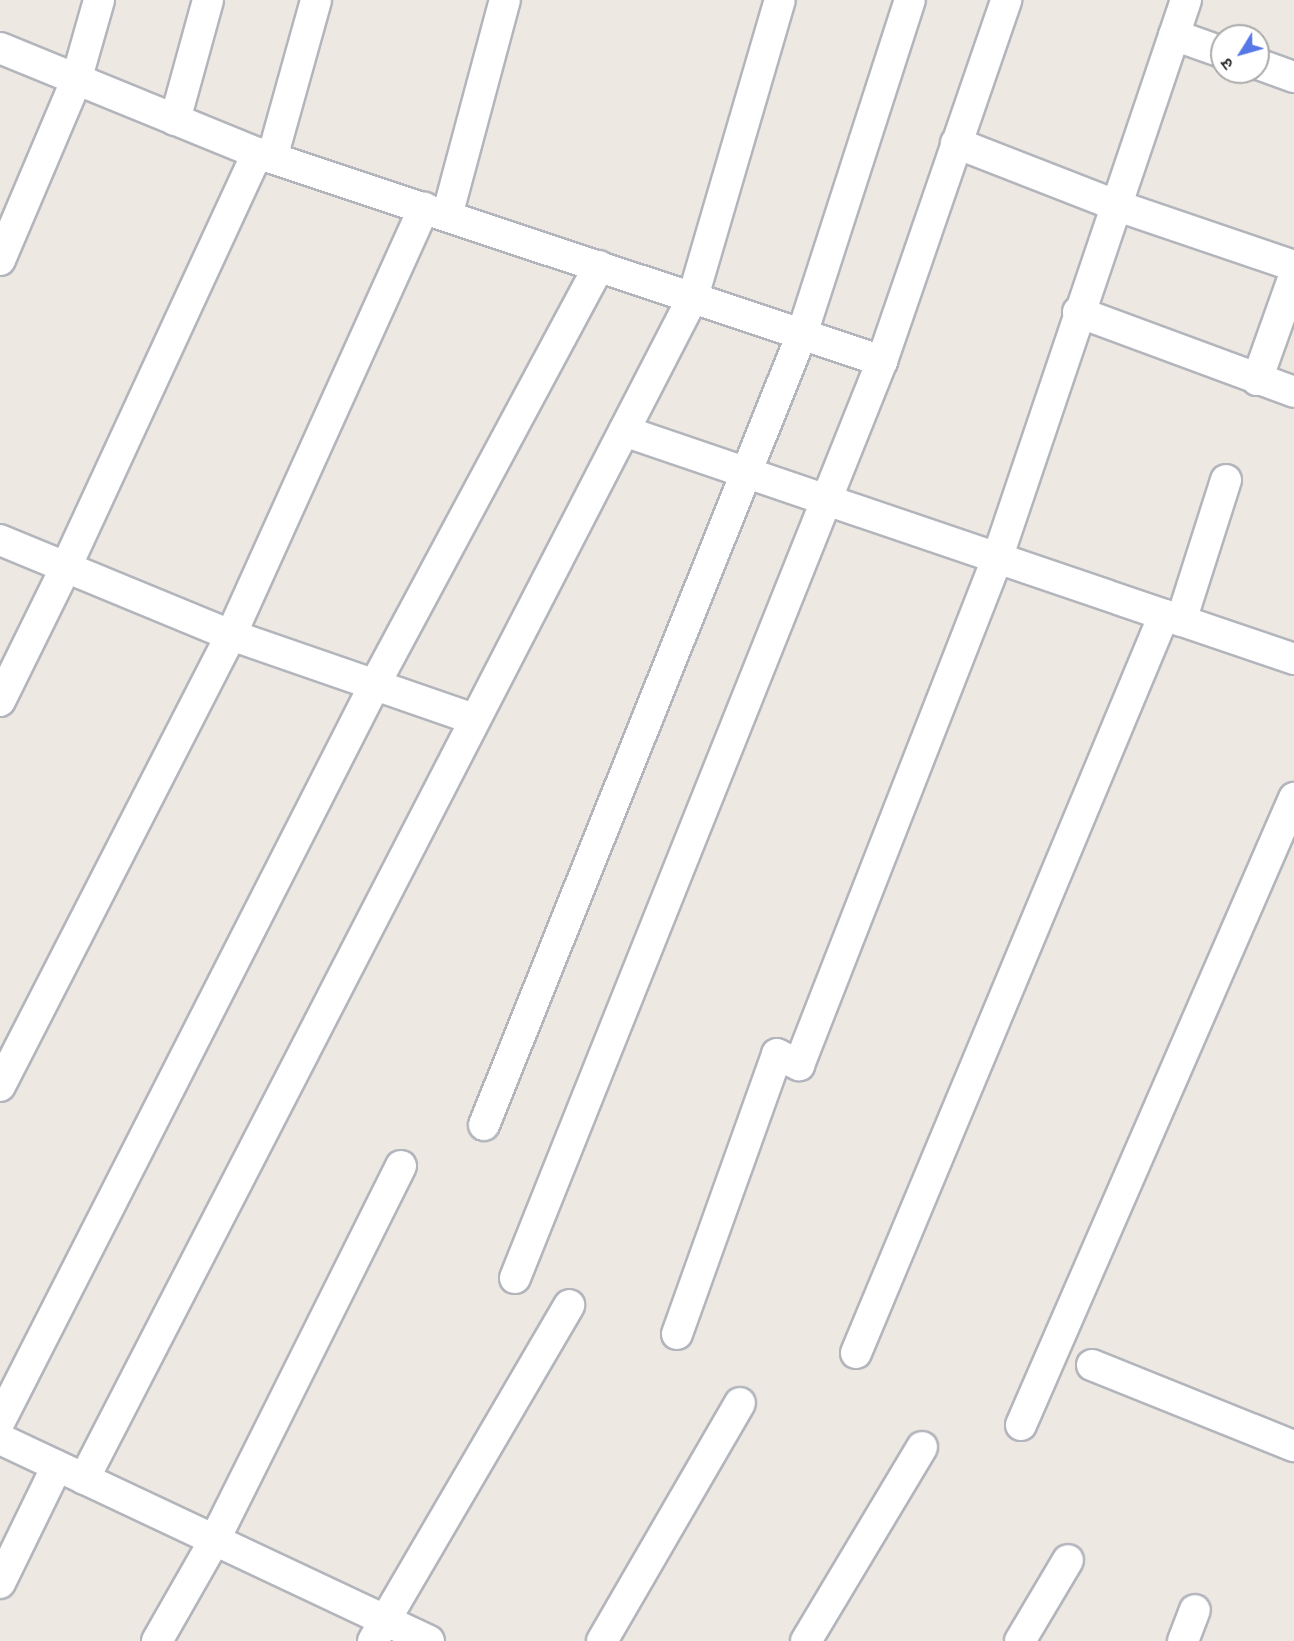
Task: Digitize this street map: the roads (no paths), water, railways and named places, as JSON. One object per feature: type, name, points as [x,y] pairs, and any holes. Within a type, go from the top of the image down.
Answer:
[{"type":"street","points":[[0,260],[76,81],[99,0]]},
{"type":"street","points":[[175,120],[208,0]]},
{"type":"street","points":[[0,700],[264,155],[316,0]]},
{"type":"street","points":[[0,1086],[231,635],[435,212],[505,0]]},
{"type":"street","points":[[84,1479],[693,297],[780,0]]},
{"type":"street","points":[[484,1125],[802,334],[910,0]]},
{"type":"street","points":[[515,1278],[882,361],[1006,0]]},
{"type":"street","points":[[677,1334],[777,1054],[799,1065],[997,559],[1078,312],[1186,0]]},
{"type":"street","points":[[1174,35],[1210,48]]},
{"type":"street","points":[[0,48],[76,81],[264,155],[882,361]]},
{"type":"street","points":[[1270,68],[1294,76]]},
{"type":"street","points":[[956,143],[1115,205],[1294,266]]},
{"type":"street","points":[[0,1421],[375,682],[599,266]]},
{"type":"street","points":[[1257,380],[1294,276]]},
{"type":"street","points":[[1078,312],[1294,392]]},
{"type":"street","points":[[624,431],[1294,659]]},
{"type":"street","points":[[856,1353],[1173,618],[1226,480]]},
{"type":"street","points":[[0,540],[231,635],[375,682],[474,719]]},
{"type":"street","points":[[1021,1425],[1294,798]]},
{"type":"street","points":[[157,1641],[214,1541],[402,1166]]},
{"type":"street","points":[[379,1631],[569,1305]]},
{"type":"street","points":[[1092,1365],[1294,1446]]},
{"type":"street","points":[[602,1641],[740,1403]]},
{"type":"street","points":[[0,1439],[214,1541],[379,1631],[429,1641]]},
{"type":"street","points":[[806,1641],[922,1447]]},
{"type":"street","points":[[0,1583],[57,1466]]},
{"type":"street","points":[[1020,1641],[1068,1560]]},
{"type":"street","points":[[1184,1641],[1195,1610]]}]
